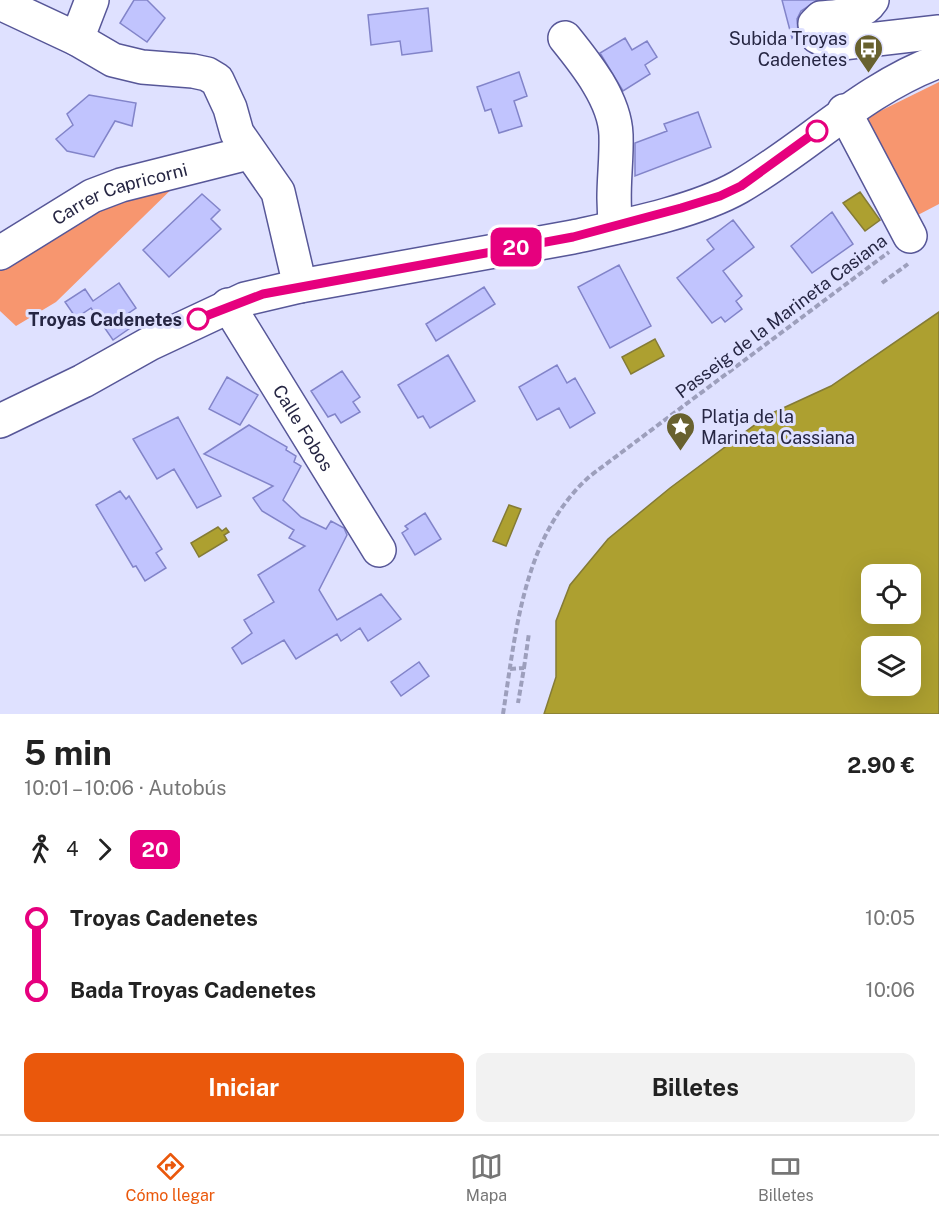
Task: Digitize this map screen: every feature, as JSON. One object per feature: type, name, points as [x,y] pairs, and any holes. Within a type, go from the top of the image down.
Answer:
[{"type":"street","points":[[77,39],[92,0]]},
{"type":"street","points":[[872,0],[864,9],[850,15],[820,18],[815,24],[818,38],[834,44],[939,32]]},
{"type":"street","points":[[0,3],[77,39],[113,60],[142,67],[194,71],[207,74],[217,80],[230,108],[237,133],[248,153],[278,192],[300,286]]},
{"type":"street","points":[[565,38],[588,68],[606,101],[614,122],[616,134],[612,203],[615,227]]},
{"type":"street","points":[[0,421],[228,305],[300,286],[615,227],[730,191],[844,111],[908,73],[939,61]]},
{"type":"street","points":[[844,111],[910,236]]},
{"type":"street","name":"Carrer Capricorni","points":[[0,253],[92,196],[121,185],[248,153]]},
{"type":"street","name":"Calle Fobos","points":[[228,305],[379,550]]},
{"type":"path","name":"Passeig de la Marineta Casiana","points":[[503,714],[524,591],[550,527],[566,500],[590,476],[910,236]]},
{"type":"path","points":[[518,703],[529,633]]},
{"type":"path","points":[[510,669],[524,668]]},
{"type":"shaded area","points":[[939,82],[939,204],[916,216],[866,126],[870,116]]},
{"type":"shaded area","points":[[184,177],[56,302],[16,326],[0,311],[0,270],[104,201]]},
{"type":"shaded area","points":[[860,192],[880,220],[865,231],[843,203]]},
{"type":"shaded area","points":[[939,312],[939,714],[544,714],[556,677],[556,621],[570,585],[608,539],[670,488],[768,415],[831,386]]},
{"type":"shaded area","points":[[655,339],[664,356],[631,374],[622,357]]},
{"type":"shaded area","points":[[509,505],[521,509],[506,546],[493,541]]},
{"type":"shaded area","points":[[218,527],[222,531],[226,528],[229,532],[224,535],[227,540],[199,557],[191,543]]},
{"type":"building","points":[[134,0],[147,0],[165,18],[147,42],[120,23]]},
{"type":"building","points":[[782,0],[818,0],[801,11],[797,19],[798,32],[792,38]]},
{"type":"building","points":[[428,8],[432,51],[402,55],[400,41],[371,45],[368,15]]},
{"type":"building","points":[[625,38],[632,50],[647,41],[657,57],[645,65],[650,74],[623,91],[600,53]]},
{"type":"building","points":[[519,72],[527,96],[514,101],[522,126],[499,133],[491,109],[485,111],[477,87]]},
{"type":"building","points":[[89,95],[136,103],[132,126],[115,121],[94,157],[67,151],[56,139],[73,125],[67,114]]},
{"type":"building","points":[[698,112],[711,147],[635,176],[635,143],[667,131],[664,124]]},
{"type":"building","points":[[202,194],[220,210],[211,219],[221,229],[169,277],[143,250]]},
{"type":"building","points":[[832,212],[853,244],[812,273],[791,246]]},
{"type":"building","points":[[733,220],[754,247],[723,271],[742,296],[736,301],[742,309],[725,322],[721,317],[712,323],[677,278],[714,249],[707,240]]},
{"type":"building","points":[[619,265],[651,326],[610,348],[578,287]]},
{"type":"building","points":[[119,283],[136,308],[126,315],[133,326],[113,340],[91,308],[76,318],[65,302],[85,289],[93,301]]},
{"type":"building","points":[[484,287],[495,304],[436,341],[426,324]]},
{"type":"building","points":[[448,355],[475,401],[430,428],[423,416],[418,418],[398,385]]},
{"type":"building","points":[[557,365],[567,383],[575,378],[595,413],[570,428],[559,408],[537,420],[519,387]]},
{"type":"building","points":[[342,371],[360,397],[353,402],[360,412],[341,423],[335,414],[328,417],[311,391]]},
{"type":"building","points":[[227,377],[258,395],[240,425],[209,409]]},
{"type":"building","points":[[178,417],[221,496],[197,508],[174,469],[157,479],[133,439]]},
{"type":"building","points":[[249,425],[287,447],[286,450],[296,456],[294,462],[301,466],[283,500],[301,517],[326,529],[331,521],[344,528],[347,535],[319,590],[337,620],[381,594],[401,619],[368,641],[360,628],[341,641],[337,634],[296,659],[284,640],[242,664],[232,648],[252,633],[244,620],[274,602],[258,575],[305,546],[289,538],[294,530],[262,511],[253,498],[273,486],[204,454]]},
{"type":"building","points":[[120,491],[126,499],[129,496],[162,549],[156,553],[166,568],[145,581],[136,566],[133,567],[96,505]]},
{"type":"building","points":[[425,513],[441,539],[415,555],[402,533],[408,529],[405,526]]},
{"type":"building","points":[[419,662],[429,676],[401,696],[391,682]]},
{"type":"bus line","name":"20","points":[[198,319],[228,305],[263,294],[573,237],[681,208],[720,196],[741,186],[817,131]]},
{"type":"place","name":"Subida Troyas Cadenetes","points":[[868,74]]},
{"type":"place","name":"Troyas Cadenetes","points":[[198,319]]},
{"type":"place","name":"Platja de la Marineta Cassiana","points":[[680,452]]}]
